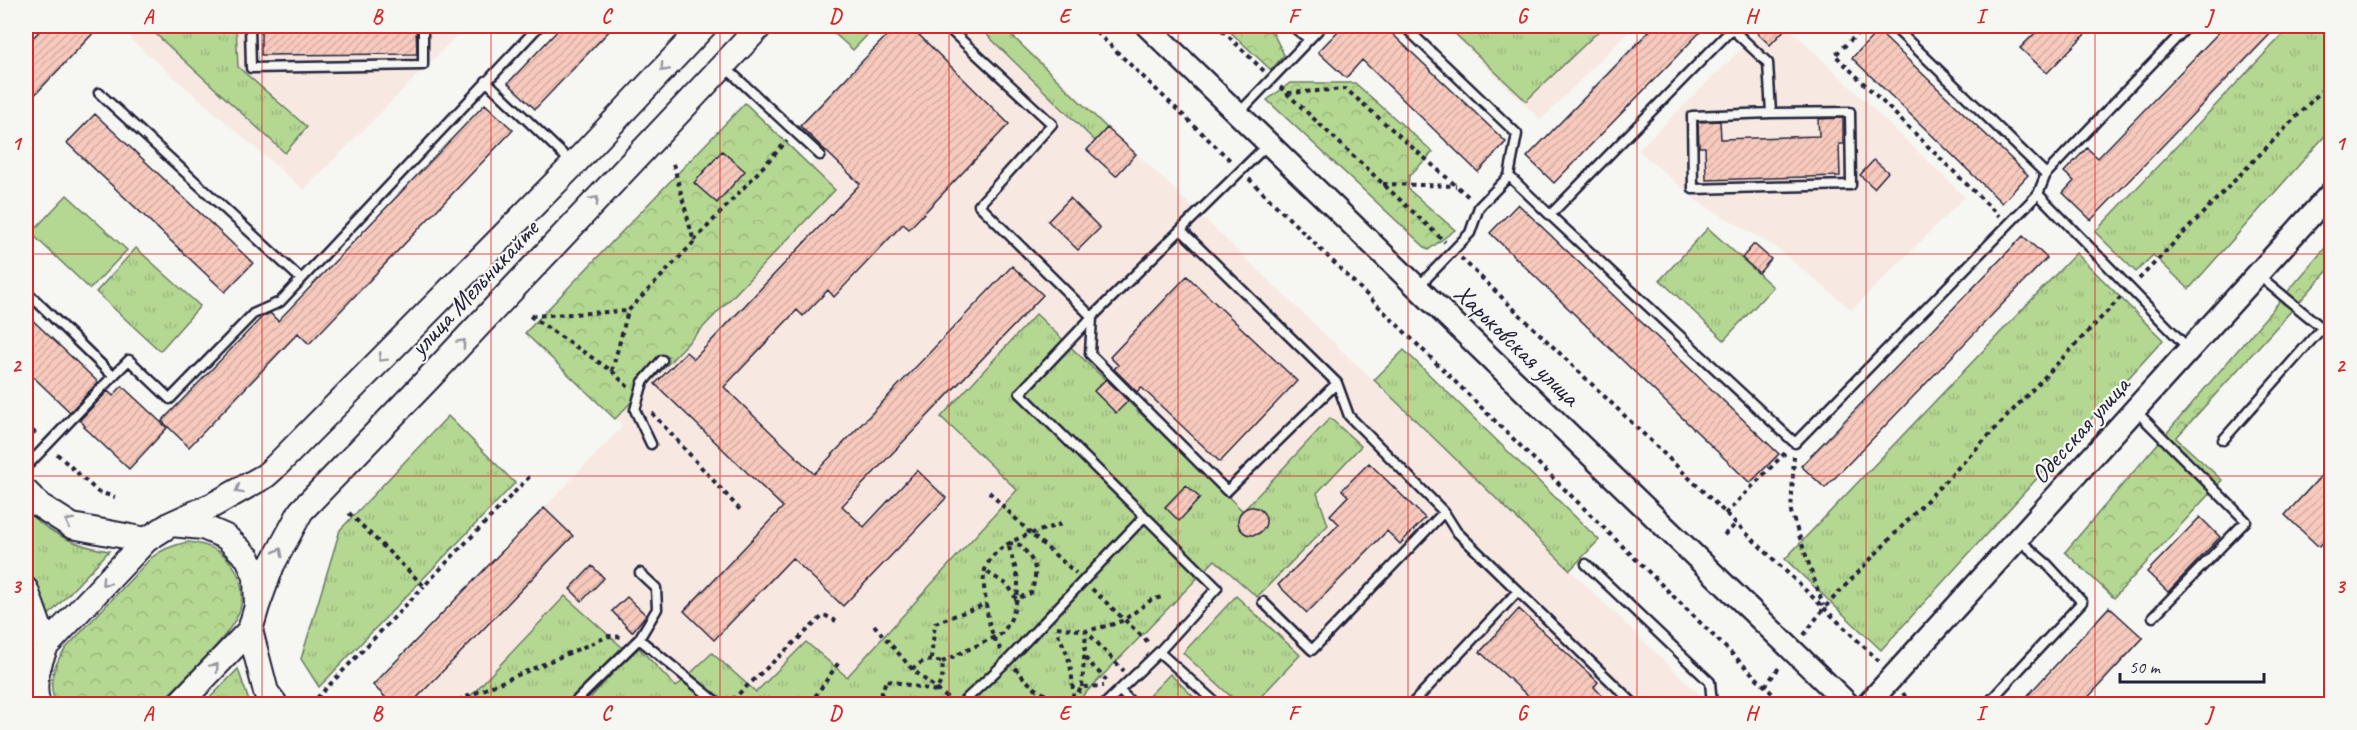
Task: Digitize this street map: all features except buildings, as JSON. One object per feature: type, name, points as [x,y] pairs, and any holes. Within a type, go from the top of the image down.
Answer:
[{"type":"main road","name":"улица Мельникайте","points":[[41,656],[146,540],[171,524],[213,505],[265,476],[573,165],[705,26]]},
{"type":"main road","name":"улица Мельникайте","points":[[250,630],[272,565],[301,511],[760,26]]},
{"type":"main road","points":[[26,492],[39,505],[72,526],[146,540]]},
{"type":"main road","points":[[171,524],[203,527],[226,537],[241,551],[248,558],[256,577],[257,606]]},
{"type":"main road","points":[[26,590],[41,656],[36,699],[38,705]]},
{"type":"main road","points":[[180,705],[250,630]]},
{"type":"main road","points":[[250,630],[266,692],[275,705]]},
{"type":"main road","points":[[26,698],[41,656]]},
{"type":"street","name":"Харьковская улица","points":[[1147,26],[1848,705]]},
{"type":"street","name":"Одесская улица","points":[[1868,705],[2331,192]]},
{"type":"lane","points":[[250,26],[251,68],[423,65],[423,26]]},
{"type":"lane","points":[[26,467],[129,360],[170,399],[253,314],[280,302],[539,26]]},
{"type":"lane","points":[[946,26],[1052,124],[979,205],[1092,317],[1090,354],[1227,491],[1337,383]]},
{"type":"lane","points":[[1293,26],[1309,39]]},
{"type":"lane","points":[[1238,114],[1322,26]]},
{"type":"lane","points":[[1404,26],[1517,134],[1509,176],[1479,207],[1470,233],[1418,287]]},
{"type":"lane","points":[[1893,26],[2046,174]]},
{"type":"lane","points":[[1509,176],[1795,443],[2038,194],[2046,174],[2188,26]]},
{"type":"lane","points":[[1550,215],[1734,27],[1768,63],[1771,113]]},
{"type":"lane","points":[[722,64],[820,155]]},
{"type":"lane","points":[[486,81],[573,165]]},
{"type":"lane","points":[[99,93],[301,279]]},
{"type":"lane","points":[[1850,112],[1851,185],[1693,189],[1692,116],[1771,113],[1850,112]]},
{"type":"lane","points":[[1105,705],[1159,652],[1217,588],[1020,393],[1092,317],[1269,144]]},
{"type":"lane","points":[[2038,194],[2189,350]]},
{"type":"lane","points":[[1181,230],[1337,383],[1349,416],[1444,512],[1456,531],[1634,705]]},
{"type":"lane","points":[[2257,274],[2331,336]]},
{"type":"lane","points":[[26,291],[112,376]]},
{"type":"lane","points":[[2223,440],[2322,328]]},
{"type":"lane","points":[[651,444],[635,410],[643,382],[662,360]]},
{"type":"lane","points":[[2135,410],[2246,521],[2153,617]]},
{"type":"lane","points":[[1263,602],[1312,650],[1444,512]]},
{"type":"lane","points":[[961,705],[1008,660],[1144,517]]},
{"type":"lane","points":[[1990,701],[2082,602],[2047,564],[2018,538]]},
{"type":"lane","points":[[1586,564],[1710,682],[1712,705]]},
{"type":"lane","points":[[573,705],[639,639],[657,609],[656,588],[640,573]]},
{"type":"lane","points":[[1412,705],[1518,591]]},
{"type":"lane","points":[[639,639],[719,705]]},
{"type":"lane","points":[[1159,652],[1217,705]]},
{"type":"lane","points":[[1119,690],[1133,705]]},
{"type":"path","points":[[1090,26],[1241,171],[1783,705]]},
{"type":"path","points":[[1214,26],[1224,32],[1454,250],[1894,676],[1910,705]]},
{"type":"path","points":[[1866,26],[1835,55],[2008,225]]},
{"type":"path","points":[[1765,686],[1824,608],[2331,80]]},
{"type":"path","points":[[1287,93],[1346,89],[1479,207]]},
{"type":"path","points":[[612,371],[628,311],[796,132]]},
{"type":"path","points":[[673,163],[694,242]]},
{"type":"path","points":[[1383,184],[1456,186]]},
{"type":"path","points":[[628,311],[530,316],[612,371],[742,512]]},
{"type":"path","points":[[26,424],[98,492],[115,497]]},
{"type":"path","points":[[1795,443],[1791,512],[1824,608]]},
{"type":"path","points":[[1725,514],[1795,443]]},
{"type":"path","points":[[322,705],[316,699],[532,474]]},
{"type":"path","points":[[349,513],[424,586]]},
{"type":"path","points":[[1724,535],[1736,524]]},
{"type":"path","points":[[912,669],[920,662],[931,659],[942,662],[1001,634],[1007,628],[1018,584],[1008,543],[1020,545],[1032,558],[1036,570],[1031,592],[1016,599]]},
{"type":"path","points":[[985,571],[1008,585],[1016,599]]},
{"type":"path","points":[[1053,626],[1086,631],[1124,621],[1151,600],[1162,597]]},
{"type":"path","points":[[931,659],[935,623],[986,604]]},
{"type":"path","points":[[727,705],[824,615],[836,621]]},
{"type":"path","points":[[874,625],[912,669],[936,691],[956,705]]},
{"type":"path","points":[[1073,700],[1082,687],[1086,631]]},
{"type":"path","points":[[1086,631],[1131,679]]},
{"type":"path","points":[[450,705],[609,636],[639,639]]},
{"type":"path","points":[[1082,687],[1112,685],[1084,658]]},
{"type":"path","points":[[810,705],[839,662]]},
{"type":"path","points":[[936,691],[944,672],[942,662]]},
{"type":"path","points":[[878,705],[886,680],[936,691]]},
{"type":"shaded area","points":[[132,26],[466,26],[304,190],[131,40]]},
{"type":"shaded area","points":[[896,26],[1004,26],[1703,698],[1697,704],[394,704],[373,685],[623,426],[590,394],[824,150],[800,126]]},
{"type":"shaded area","points":[[1444,26],[1634,26],[1541,120]]},
{"type":"shaded area","points":[[1765,26],[1787,26],[1965,197],[1852,310],[1774,246],[1697,201],[1638,150]]},
{"type":"green space","points":[[147,26],[236,26],[238,67],[307,127],[285,153]]},
{"type":"green space","points":[[826,26],[876,26],[853,50]]},
{"type":"green space","points":[[978,26],[1002,26],[1107,128],[1095,141]]},
{"type":"green space","points":[[1224,26],[1265,26],[1273,33],[1284,55],[1271,70]]},
{"type":"green space","points":[[1447,26],[1604,26],[1526,101]]},
{"type":"green space","points":[[2291,26],[2331,26],[2331,129],[2189,289],[2153,255],[2136,272],[2095,232]]},
{"type":"green space","points":[[1290,83],[1355,83],[1433,152],[1409,176],[1408,189],[1455,230],[1428,250],[1267,100]]},
{"type":"green space","points":[[745,103],[835,190],[615,419],[525,333]]},
{"type":"green space","points":[[67,195],[127,250],[90,289],[31,233]]},
{"type":"green space","points":[[1708,228],[1773,287],[1724,340],[1660,280]]},
{"type":"green space","points":[[2331,241],[2331,267],[2176,438],[2222,480],[2114,598],[2065,552]]},
{"type":"green space","points":[[136,248],[200,306],[160,351],[96,292]]},
{"type":"green space","points":[[2076,253],[2163,340],[1881,650],[1785,559]]},
{"type":"green space","points":[[1036,314],[1243,511],[1330,418],[1361,446],[1317,493],[1328,525],[1257,597],[1215,560],[1075,704],[585,704],[618,667],[639,648],[676,687],[712,653],[756,692],[806,642],[847,677],[1017,490],[941,417]]},
{"type":"green space","points":[[1404,350],[1599,540],[1570,570],[1374,380]]},
{"type":"green space","points":[[448,416],[515,483],[319,687],[301,659],[340,530]]},
{"type":"green space","points":[[26,511],[44,526],[64,538],[85,546],[109,551],[47,617],[39,588],[26,564]]},
{"type":"green space","points":[[188,542],[210,547],[222,554],[233,565],[240,581],[242,595],[240,609],[217,645],[159,704],[56,704],[52,689],[53,675],[66,648],[151,558],[177,544]]},
{"type":"green space","points":[[565,596],[623,648],[571,700],[513,704],[463,704]]},
{"type":"green space","points":[[1236,596],[1300,655],[1254,704],[1239,704],[1183,653]]},
{"type":"green space","points":[[238,669],[250,704],[204,704]]},
{"type":"green space","points":[[1170,674],[1201,704],[1150,704],[1145,700]]}]
